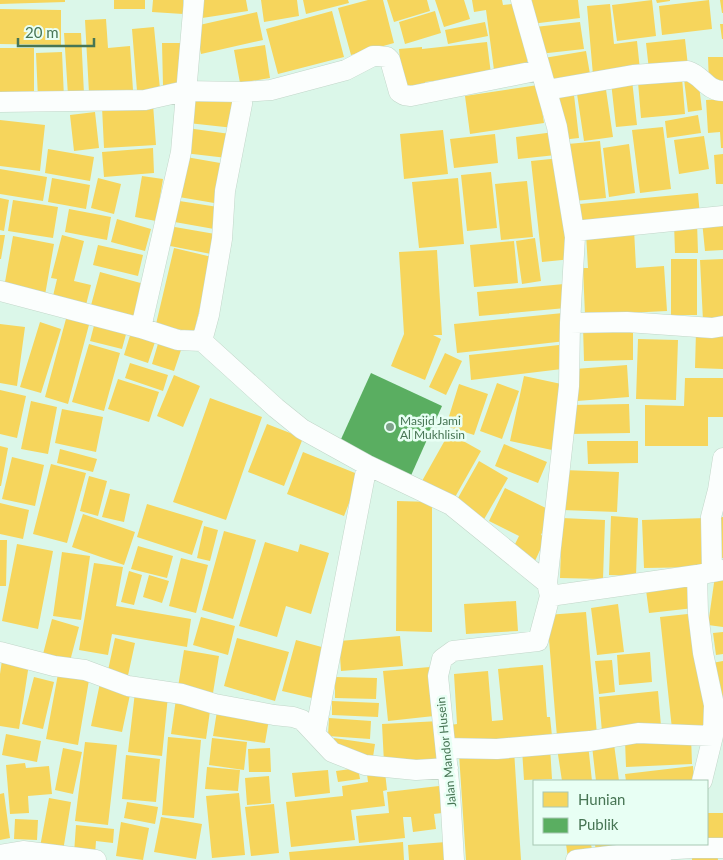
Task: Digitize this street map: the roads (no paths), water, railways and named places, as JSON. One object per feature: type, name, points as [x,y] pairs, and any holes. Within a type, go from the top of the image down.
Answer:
[{"type":"street","points":[[141,328],[181,152],[194,0]]},
{"type":"street","points":[[521,0],[557,127],[575,237],[570,322],[569,386],[548,589]]},
{"type":"street","points":[[0,102],[145,100],[185,91],[242,92],[271,90],[346,70],[373,56],[387,57],[390,60],[400,92],[411,96],[540,70]]},
{"type":"street","points":[[546,90],[633,75],[688,72],[695,74],[714,90],[723,91]]},
{"type":"street","points":[[202,341],[209,315],[222,239],[225,190],[242,104],[242,92]]},
{"type":"street","points":[[574,231],[723,216]]},
{"type":"street","points":[[0,291],[141,328],[178,340],[202,341],[302,429],[367,466],[451,505],[548,589],[711,572]]},
{"type":"street","points":[[570,322],[627,322],[712,328],[723,326]]},
{"type":"street","points":[[702,780],[713,736],[714,704],[703,653],[698,613],[711,572],[711,517],[723,458]]},
{"type":"street","points":[[315,734],[367,466]]},
{"type":"street","name":"Jalan Mandor Husein","points":[[454,860],[448,768],[438,676],[442,659],[453,651],[538,641],[548,589]]},
{"type":"street","points":[[0,652],[54,666],[85,670],[128,686],[182,694],[215,704],[293,717],[302,720],[332,752],[365,765],[416,770],[448,768]]},
{"type":"street","points":[[446,748],[497,750],[590,742],[638,733],[713,736]]},
{"type":"street","points":[[576,860],[660,855],[694,846],[723,848]]},
{"type":"street","points":[[0,855],[23,851],[96,860]]},
{"type":"place","name":"Masjid Jami Al Mukhlisin","points":[[390,427]]}]
